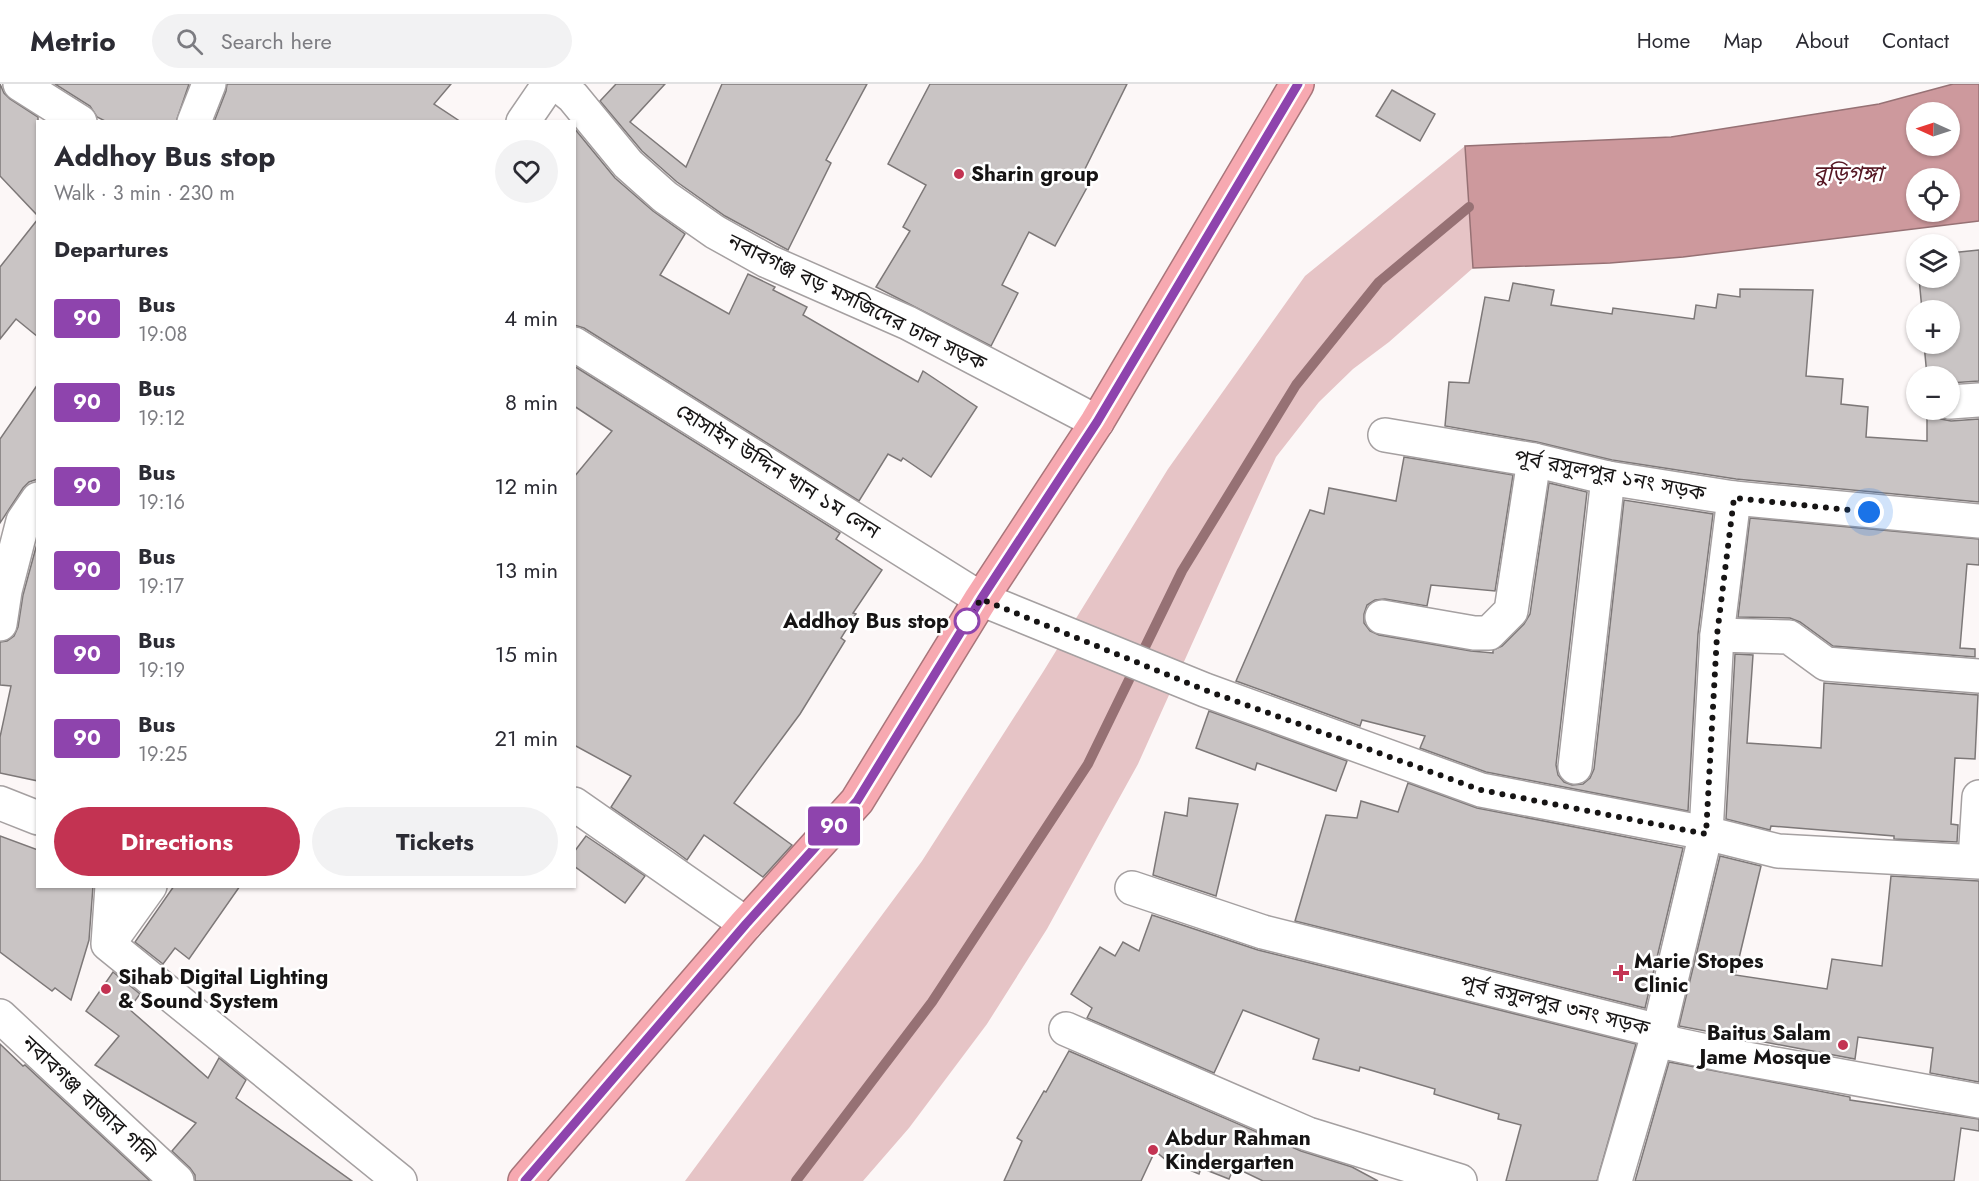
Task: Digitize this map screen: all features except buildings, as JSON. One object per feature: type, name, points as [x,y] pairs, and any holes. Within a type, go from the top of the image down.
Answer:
[{"type":"highway","points":[[525,1181],[746,924],[857,801],[981,599],[1097,422],[1298,84]]},
{"type":"street","points":[[20,84],[77,120]]},
{"type":"street","points":[[195,120],[210,84]]},
{"type":"street","points":[[524,120],[549,84]]},
{"type":"street","name":"নবাবগঞ্জ বড় মসজিদের ঢাল সড়ক","points":[[557,84],[573,97],[628,164],[665,197],[715,232],[766,261],[908,323],[1097,422]]},
{"type":"street","name":"হোসাইন উদ্দিন খান ১ম লেন","points":[[576,345],[981,599],[1205,690],[1481,790],[1706,834],[1778,851],[1977,861]]},
{"type":"street","points":[[1960,401],[1979,400]]},
{"type":"street","name":"পূর্ব রসুলপুর ১নং সড়ক","points":[[1385,435],[1534,460],[1608,478],[1734,498],[1979,521]]},
{"type":"street","points":[[1382,617],[1474,633],[1489,633],[1511,611],[1534,460]]},
{"type":"street","points":[[1575,767],[1608,478]]},
{"type":"street","points":[[1615,1181],[1659,1031],[1706,834],[1717,635],[1734,498]]},
{"type":"street","points":[[0,624],[5,591],[22,521],[36,502]]},
{"type":"street","points":[[1717,635],[1790,637],[1826,664],[1979,676]]},
{"type":"street","points":[[1977,861],[1979,797]]},
{"type":"street","points":[[0,803],[36,817]]},
{"type":"street","points":[[576,805],[746,924]]},
{"type":"street","points":[[108,944],[112,888]]},
{"type":"street","points":[[108,944],[149,888]]},
{"type":"street","name":"পূর্ব রসুলপুর ৩নং সড়ক","points":[[1132,888],[1263,932],[1659,1031],[1669,1043],[1979,1101]]},
{"type":"street","points":[[108,944],[400,1181]]},
{"type":"street","name":"নবাবগঞ্জ বাজার গলি","points":[[0,1016],[177,1181]]},
{"type":"street","points":[[1066,1029],[1308,1134],[1375,1168],[1460,1181]]},
{"type":"shaded area","points":[[1465,146],[1473,268],[1389,342],[1353,369],[1319,402],[1276,457],[1138,764],[1047,929],[987,1024],[909,1128],[863,1181],[685,1181],[922,861],[1043,672],[1168,469],[1305,276]]},
{"type":"water","name":"বুড়িগঙ্গা","points":[[1953,84],[1979,84],[1979,221],[1683,257],[1610,263],[1473,268],[1465,146],[1671,137],[1879,104]]},
{"type":"waterway","points":[[796,1181],[932,1002],[1088,764],[1182,571],[1296,385],[1379,282],[1469,207]]},
{"type":"bus line","name":"90","points":[[525,1181],[746,924],[857,801],[981,599],[1097,422],[1298,84]]},
{"type":"place","name":"Sharin group","points":[[959,174]]},
{"type":"place","name":"Addhoy Bus stop","points":[[967,621]]},
{"type":"place","name":"Marie Stopes Clinic","points":[[1621,973]]},
{"type":"place","name":"Sihab Digital Lighting & Sound System","points":[[106,989]]},
{"type":"place","name":"Baitus Salam Jame Mosque","points":[[1843,1045]]},
{"type":"place","name":"Abdur Rahman Kindergarten","points":[[1153,1150]]},
{"type":"route","points":[[967,621],[981,599],[1205,690],[1481,790],[1706,834],[1717,635],[1734,498],[1869,512]]}]
